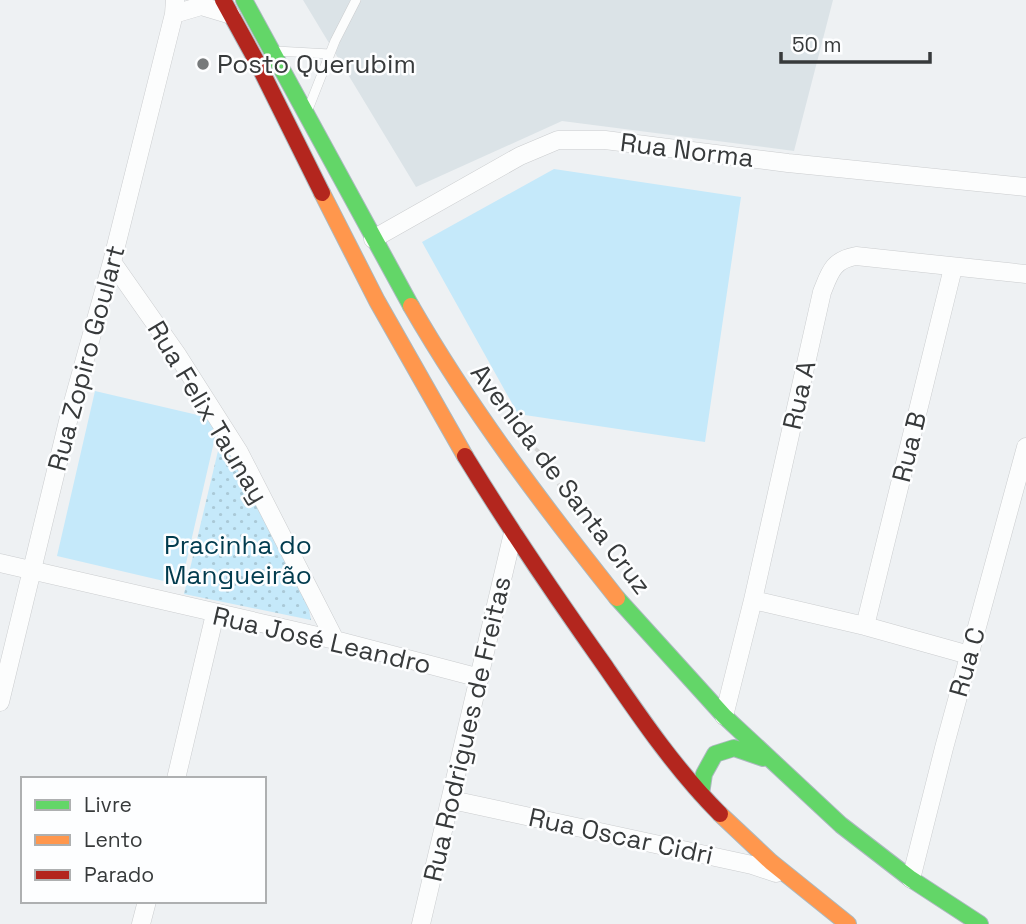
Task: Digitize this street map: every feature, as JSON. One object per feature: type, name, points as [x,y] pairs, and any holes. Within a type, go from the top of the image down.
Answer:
[{"type":"main road","name":"Avenida de Santa Cruz","points":[[244,0],[373,239],[440,356],[549,513],[634,618],[724,716],[774,764],[841,825],[911,879],[979,924]]},
{"type":"main road","name":"Avenida de Santa Cruz","points":[[227,7],[352,253],[412,364],[513,533],[625,694],[701,794],[788,877],[848,924]]},
{"type":"main road","points":[[701,794],[709,763],[716,754],[724,750],[734,748],[745,751],[774,764]]},
{"type":"street","name":"Rua Zopiro Goulart","points":[[0,702],[70,413],[112,262],[174,7],[227,7]]},
{"type":"street","name":"Rua Norma","points":[[373,239],[520,156],[558,140],[605,140],[789,163],[1026,187]]},
{"type":"street","name":"Rua A","points":[[724,716],[753,600],[822,292],[832,269],[840,260],[856,257],[1026,274]]},
{"type":"street","name":"Rua Felix Taunay","points":[[112,262],[239,452],[335,640]]},
{"type":"street","name":"Rua B","points":[[865,626],[953,268]]},
{"type":"street","name":"Rua C","points":[[911,879],[1026,447]]},
{"type":"street","name":"Rua Rodrigues de Freitas","points":[[421,924],[513,533]]},
{"type":"street","name":"Rua José Leandro","points":[[0,563],[335,640],[480,678]]},
{"type":"street","points":[[753,600],[865,626],[969,655]]},
{"type":"street","points":[[176,777],[215,614]]},
{"type":"street","name":"Rua Oscar Cidri","points":[[452,800],[752,865],[788,877]]},
{"type":"street","points":[[141,924],[146,903]]},
{"type":"lane","points":[[306,114],[330,54],[356,0]]},
{"type":"lane","points":[[272,51],[330,54]]},
{"type":"path","points":[[523,440],[534,445],[545,458],[565,497]]},
{"type":"shaded area","points":[[303,0],[833,0],[794,151],[562,121],[416,187]]},
{"type":"green space","points":[[554,169],[741,197],[705,442],[518,414],[422,242]]},
{"type":"green space","points":[[95,391],[219,420],[181,585],[57,556]]},
{"type":"green space","name":"Pracinha do Mangueirão","points":[[222,434],[306,593],[311,620],[184,594]]},
{"type":"traffic: fast","points":[[244,0],[411,306]]},
{"type":"traffic: fast","points":[[617,598],[724,716],[841,825],[911,879],[980,924]]},
{"type":"traffic: fast","points":[[701,794],[704,774],[715,754],[734,748],[763,758]]},
{"type":"traffic: slow","points":[[322,193],[377,301],[465,456]]},
{"type":"traffic: slow","points":[[411,306],[458,382],[509,456],[617,598]]},
{"type":"traffic: slow","points":[[720,814],[771,862],[848,924]]},
{"type":"traffic: jam","points":[[223,0],[322,193]]},
{"type":"traffic: jam","points":[[465,456],[533,562],[645,724],[688,779],[720,814]]},
{"type":"place","name":"Posto Querubim","points":[[203,64]]}]
